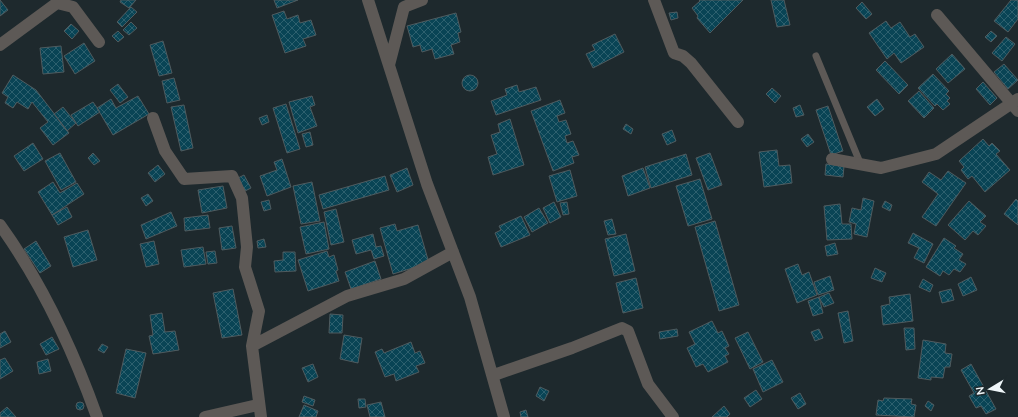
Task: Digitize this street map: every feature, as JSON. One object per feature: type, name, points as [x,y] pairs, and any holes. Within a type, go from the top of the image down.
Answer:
[{"type":"street","points":[[368,0],[427,184],[470,297],[494,375],[504,417]]},
{"type":"street","points":[[388,64],[404,7],[422,0]]},
{"type":"street","points":[[654,0],[674,52],[683,56],[691,63],[738,122]]},
{"type":"street","points":[[0,45],[58,3],[73,7],[99,42]]},
{"type":"street","points":[[832,159],[881,168],[936,154],[1016,105],[937,14]]},
{"type":"street","points":[[153,118],[165,151],[184,179],[232,176],[242,198],[247,247],[245,267],[259,311],[252,346],[259,411],[205,417]]},
{"type":"street","points":[[0,225],[30,270],[83,380],[97,417]]},
{"type":"street","points":[[252,346],[347,296],[404,279],[453,252]]},
{"type":"street","points":[[494,375],[572,348],[622,328],[628,331],[648,384],[673,417]]},
{"type":"lane","points":[[816,56],[861,164]]},
{"type":"building","points":[[0,0],[8,10],[0,16]]},
{"type":"building","points":[[121,0],[136,0],[129,8],[120,2]]},
{"type":"building","points":[[274,0],[298,0],[277,8]]},
{"type":"building","points":[[699,0],[743,0],[710,33],[697,18],[698,16],[692,8],[700,1]]},
{"type":"building","points":[[771,0],[784,0],[790,25],[777,27]]},
{"type":"building","points":[[1011,0],[1018,0],[1018,19],[1008,32],[994,21]]},
{"type":"building","points":[[862,2],[872,14],[866,19],[856,8]]},
{"type":"building","points":[[131,7],[137,12],[122,27],[117,22]]},
{"type":"building","points":[[284,11],[287,19],[298,15],[300,23],[311,20],[316,35],[303,39],[306,46],[285,53],[272,15]]},
{"type":"building","points":[[677,12],[678,18],[671,20],[669,13]]},
{"type":"building","points":[[456,13],[461,32],[458,33],[460,42],[451,45],[454,54],[435,59],[432,49],[422,52],[420,45],[413,47],[407,26]]},
{"type":"building","points":[[886,21],[891,28],[900,22],[910,37],[915,34],[924,47],[901,63],[894,53],[887,59],[869,33]]},
{"type":"building","points":[[131,22],[137,28],[129,35],[123,30]]},
{"type":"building","points":[[71,24],[79,31],[72,39],[64,31]]},
{"type":"building","points":[[118,31],[124,37],[118,42],[112,36]]},
{"type":"building","points":[[991,31],[997,36],[991,42],[985,37]]},
{"type":"building","points":[[615,34],[624,52],[593,68],[586,54],[595,50],[592,45]]},
{"type":"building","points":[[1006,37],[1015,44],[1002,61],[992,53]]},
{"type":"building","points":[[163,41],[172,73],[159,76],[150,45]]},
{"type":"building","points":[[84,43],[95,61],[75,74],[64,56]]},
{"type":"building","points":[[61,46],[64,72],[43,74],[40,48]]},
{"type":"building","points":[[952,54],[965,69],[948,83],[936,69]]},
{"type":"building","points":[[885,61],[908,85],[899,94],[876,70]]},
{"type":"building","points":[[1004,64],[1018,80],[1008,89],[994,72]]},
{"type":"building","points":[[933,74],[949,91],[946,94],[950,98],[947,101],[950,104],[943,110],[937,104],[935,106],[918,88]]},
{"type":"building","points":[[13,75],[36,90],[69,133],[53,145],[40,128],[48,122],[32,102],[28,109],[17,102],[13,108],[5,103],[8,97],[2,93]]},
{"type":"building","points":[[470,75],[476,77],[478,83],[476,89],[470,91],[464,89],[462,83],[464,77]]},
{"type":"building","points":[[174,78],[180,100],[167,103],[162,81]]},
{"type":"building","points":[[983,82],[997,98],[990,105],[976,89]]},
{"type":"building","points":[[118,84],[128,97],[120,103],[110,90]]},
{"type":"building","points":[[517,85],[519,92],[536,87],[541,100],[496,115],[491,101],[507,95],[505,89]]},
{"type":"building","points":[[772,88],[781,96],[775,103],[766,94]]},
{"type":"building","points":[[919,91],[934,108],[924,118],[908,101]]},
{"type":"building","points":[[138,96],[149,114],[113,135],[97,108],[111,99],[116,108]]},
{"type":"building","points":[[312,96],[315,105],[310,107],[317,126],[298,133],[289,102]]},
{"type":"building","points":[[877,99],[884,109],[875,116],[867,107]]},
{"type":"building","points":[[560,100],[565,113],[557,116],[559,122],[566,120],[571,134],[565,136],[567,143],[573,141],[579,155],[572,157],[574,163],[553,171],[531,111]]},
{"type":"building","points":[[93,102],[100,112],[78,126],[71,115]]},
{"type":"building","points":[[286,104],[300,149],[287,153],[273,108]]},
{"type":"building","points":[[184,105],[193,148],[181,151],[171,107]]},
{"type":"building","points":[[800,105],[804,115],[796,117],[793,108]]},
{"type":"building","points":[[828,106],[843,151],[831,155],[816,110]]},
{"type":"building","points":[[63,107],[76,123],[67,131],[54,114]]},
{"type":"building","points":[[267,115],[269,122],[262,125],[259,118]]},
{"type":"building","points":[[510,119],[524,165],[493,175],[488,157],[497,154],[491,135],[500,132],[498,124]]},
{"type":"building","points":[[626,124],[633,129],[631,134],[623,129]]},
{"type":"building","points":[[672,130],[676,141],[667,145],[662,134]]},
{"type":"building","points":[[310,132],[313,145],[306,147],[302,134]]},
{"type":"building","points":[[808,134],[814,142],[807,147],[801,139]]},
{"type":"building","points":[[983,139],[989,146],[992,143],[1000,151],[996,154],[1010,170],[985,192],[972,176],[968,179],[961,170],[964,167],[959,161]]},
{"type":"building","points":[[33,143],[43,159],[24,171],[14,156]]},
{"type":"building","points":[[777,150],[779,166],[790,165],[792,183],[764,187],[759,152]]},
{"type":"building","points":[[60,153],[76,182],[61,190],[45,161]]},
{"type":"building","points":[[93,153],[100,161],[94,165],[88,158]]},
{"type":"building","points":[[710,153],[722,185],[708,190],[696,158]]},
{"type":"building","points":[[686,154],[692,175],[651,188],[645,167]]},
{"type":"building","points":[[282,159],[291,187],[267,196],[260,176],[277,170],[274,162]]},
{"type":"building","points":[[826,164],[844,166],[843,177],[825,175]]},
{"type":"building","points":[[158,165],[165,174],[155,182],[148,173]]},
{"type":"building","points":[[407,168],[413,185],[397,192],[390,175]]},
{"type":"building","points":[[643,168],[650,188],[628,196],[622,176]]},
{"type":"building","points":[[570,170],[577,196],[557,202],[549,176]]},
{"type":"building","points":[[948,171],[966,183],[936,226],[922,217],[938,194],[922,182],[929,172],[941,180]]},
{"type":"building","points":[[244,175],[251,188],[245,191],[238,178]]},
{"type":"building","points":[[385,176],[389,190],[323,209],[319,195]]},
{"type":"building","points":[[700,179],[712,219],[688,226],[676,186]]},
{"type":"building","points":[[53,182],[60,193],[77,183],[84,194],[52,215],[38,192]]},
{"type":"building","points":[[312,182],[320,221],[301,224],[293,186]]},
{"type":"building","points":[[223,186],[227,208],[202,213],[198,190]]},
{"type":"building","points":[[148,194],[153,201],[146,206],[141,198]]},
{"type":"building","points":[[863,198],[874,201],[867,237],[854,234],[856,224],[849,222],[852,208],[861,210]]},
{"type":"building","points":[[1016,199],[1018,201],[1018,225],[1004,214]]},
{"type":"building","points":[[269,200],[271,209],[264,211],[261,202]]},
{"type":"building","points":[[885,201],[892,205],[890,211],[882,207]]},
{"type":"building","points":[[969,201],[986,216],[980,222],[986,226],[978,235],[973,231],[965,240],[948,225]]},
{"type":"building","points":[[554,202],[561,217],[550,223],[543,208]]},
{"type":"building","points":[[567,202],[569,214],[563,215],[560,203]]},
{"type":"building","points":[[840,204],[842,224],[851,224],[852,239],[827,240],[824,206]]},
{"type":"building","points":[[67,207],[72,217],[58,225],[52,215]]},
{"type":"building","points":[[539,208],[548,223],[532,232],[524,217]]},
{"type":"building","points":[[336,209],[344,242],[331,245],[324,212]]},
{"type":"building","points":[[171,212],[177,226],[146,239],[141,225]]},
{"type":"building","points":[[208,215],[210,228],[185,231],[184,218]]},
{"type":"building","points":[[521,216],[530,235],[501,247],[495,233],[501,230],[499,226]]},
{"type":"building","points":[[612,219],[616,234],[608,235],[604,221]]},
{"type":"building","points":[[715,221],[739,305],[719,311],[695,227]]},
{"type":"building","points":[[324,222],[329,249],[306,254],[300,227]]},
{"type":"building","points":[[395,224],[397,231],[418,225],[429,263],[393,274],[380,228]]},
{"type":"building","points":[[232,226],[236,248],[222,250],[219,228]]},
{"type":"building","points":[[88,230],[97,260],[73,267],[64,237]]},
{"type":"building","points":[[913,233],[933,244],[924,263],[914,258],[919,248],[908,243]]},
{"type":"building","points":[[373,234],[376,247],[381,246],[384,256],[374,259],[371,250],[356,254],[352,240]]},
{"type":"building","points":[[626,234],[635,271],[614,276],[605,239]]},
{"type":"building","points":[[944,238],[956,246],[954,248],[963,254],[959,260],[966,264],[960,272],[954,269],[949,275],[943,271],[940,276],[926,267]]},
{"type":"building","points":[[264,239],[266,247],[258,248],[257,241]]},
{"type":"building","points":[[36,241],[51,266],[40,273],[24,249]]},
{"type":"building","points":[[154,241],[159,264],[146,267],[140,244]]},
{"type":"building","points":[[835,243],[838,254],[827,256],[825,246]]},
{"type":"building","points":[[203,247],[206,264],[184,267],[181,250]]},
{"type":"building","points":[[215,251],[217,263],[208,264],[206,252]]},
{"type":"building","points":[[327,251],[329,257],[334,255],[339,281],[308,291],[298,260]]},
{"type":"building","points":[[283,252],[295,252],[296,271],[275,272],[274,261],[283,260]]},
{"type":"building","points":[[375,261],[381,279],[351,289],[345,272]]},
{"type":"building","points":[[798,264],[802,275],[809,272],[817,295],[797,303],[785,269]]},
{"type":"building","points":[[875,268],[886,273],[882,282],[871,278]]},
{"type":"building","points":[[830,276],[834,290],[818,295],[814,282]]},
{"type":"building","points":[[971,277],[977,290],[963,296],[958,284]]},
{"type":"building","points":[[636,278],[643,308],[623,313],[616,283]]},
{"type":"building","points":[[923,279],[933,285],[930,292],[919,287]]},
{"type":"building","points":[[233,289],[242,335],[222,338],[213,293]]},
{"type":"building","points":[[951,289],[954,300],[942,303],[939,292]]},
{"type":"building","points":[[829,293],[834,303],[824,307],[819,297]]},
{"type":"building","points":[[910,294],[913,321],[883,325],[881,306],[890,304],[889,297]]},
{"type":"building","points":[[819,297],[823,313],[813,316],[808,301]]},
{"type":"building","points":[[848,311],[853,341],[844,343],[838,313]]},
{"type":"building","points":[[162,313],[165,332],[175,331],[179,350],[153,354],[149,336],[153,335],[150,315]]},
{"type":"building","points":[[330,314],[343,315],[342,333],[329,333]]},
{"type":"building","points":[[712,321],[718,333],[722,331],[729,346],[725,348],[729,354],[725,356],[728,362],[708,372],[703,364],[696,367],[687,348],[695,344],[689,332]]},
{"type":"building","points":[[904,328],[914,328],[915,349],[906,350]]},
{"type":"building","points":[[677,329],[678,336],[660,339],[659,332]]},
{"type":"building","points":[[819,329],[823,338],[815,341],[811,332]]},
{"type":"building","points":[[5,331],[11,342],[0,348],[0,334]]},
{"type":"building","points":[[748,332],[763,362],[750,369],[735,338]]},
{"type":"building","points":[[344,335],[362,338],[358,363],[340,359]]},
{"type":"building","points":[[52,337],[59,349],[46,355],[40,344]]},
{"type":"building","points":[[923,340],[946,344],[945,353],[952,354],[950,367],[945,367],[943,378],[931,377],[931,380],[918,378]]},
{"type":"building","points":[[411,342],[415,353],[420,351],[425,363],[416,366],[419,372],[396,381],[394,374],[385,377],[375,352],[382,349],[384,353]]},
{"type":"building","points":[[102,344],[108,347],[104,353],[98,350]]},
{"type":"building","points":[[126,349],[146,353],[135,398],[116,393]]},
{"type":"building","points":[[5,358],[13,371],[0,379],[0,360]]},
{"type":"building","points":[[48,359],[51,371],[39,374],[37,362]]},
{"type":"building","points":[[772,360],[783,382],[763,392],[753,369]]},
{"type":"building","points":[[313,364],[318,377],[308,382],[302,368]]},
{"type":"building","points":[[971,364],[996,409],[986,414],[981,406],[976,408],[969,396],[974,393],[961,370]]},
{"type":"building","points":[[540,387],[549,391],[544,401],[536,396]]},
{"type":"building","points":[[756,390],[762,399],[750,407],[744,398]]},
{"type":"building","points":[[800,393],[806,404],[798,409],[791,398]]},
{"type":"building","points":[[304,396],[315,400],[313,406],[302,402]]},
{"type":"building","points":[[884,398],[912,399],[911,404],[916,405],[914,417],[876,415],[878,400],[883,401]]},
{"type":"building","points":[[358,399],[365,399],[366,407],[359,408]]},
{"type":"building","points":[[928,401],[934,405],[931,411],[925,406]]},
{"type":"building","points":[[78,402],[82,402],[84,406],[82,410],[78,410],[76,408],[76,404]]},
{"type":"building","points":[[381,402],[385,417],[370,417],[367,405]]},
{"type":"building","points":[[304,405],[318,411],[316,417],[299,417]]},
{"type":"building","points":[[724,406],[730,414],[727,417],[712,417]]},
{"type":"building","points":[[7,407],[16,417],[0,417],[0,413]]},
{"type":"building","points":[[526,410],[528,417],[521,417],[520,412]]}]
